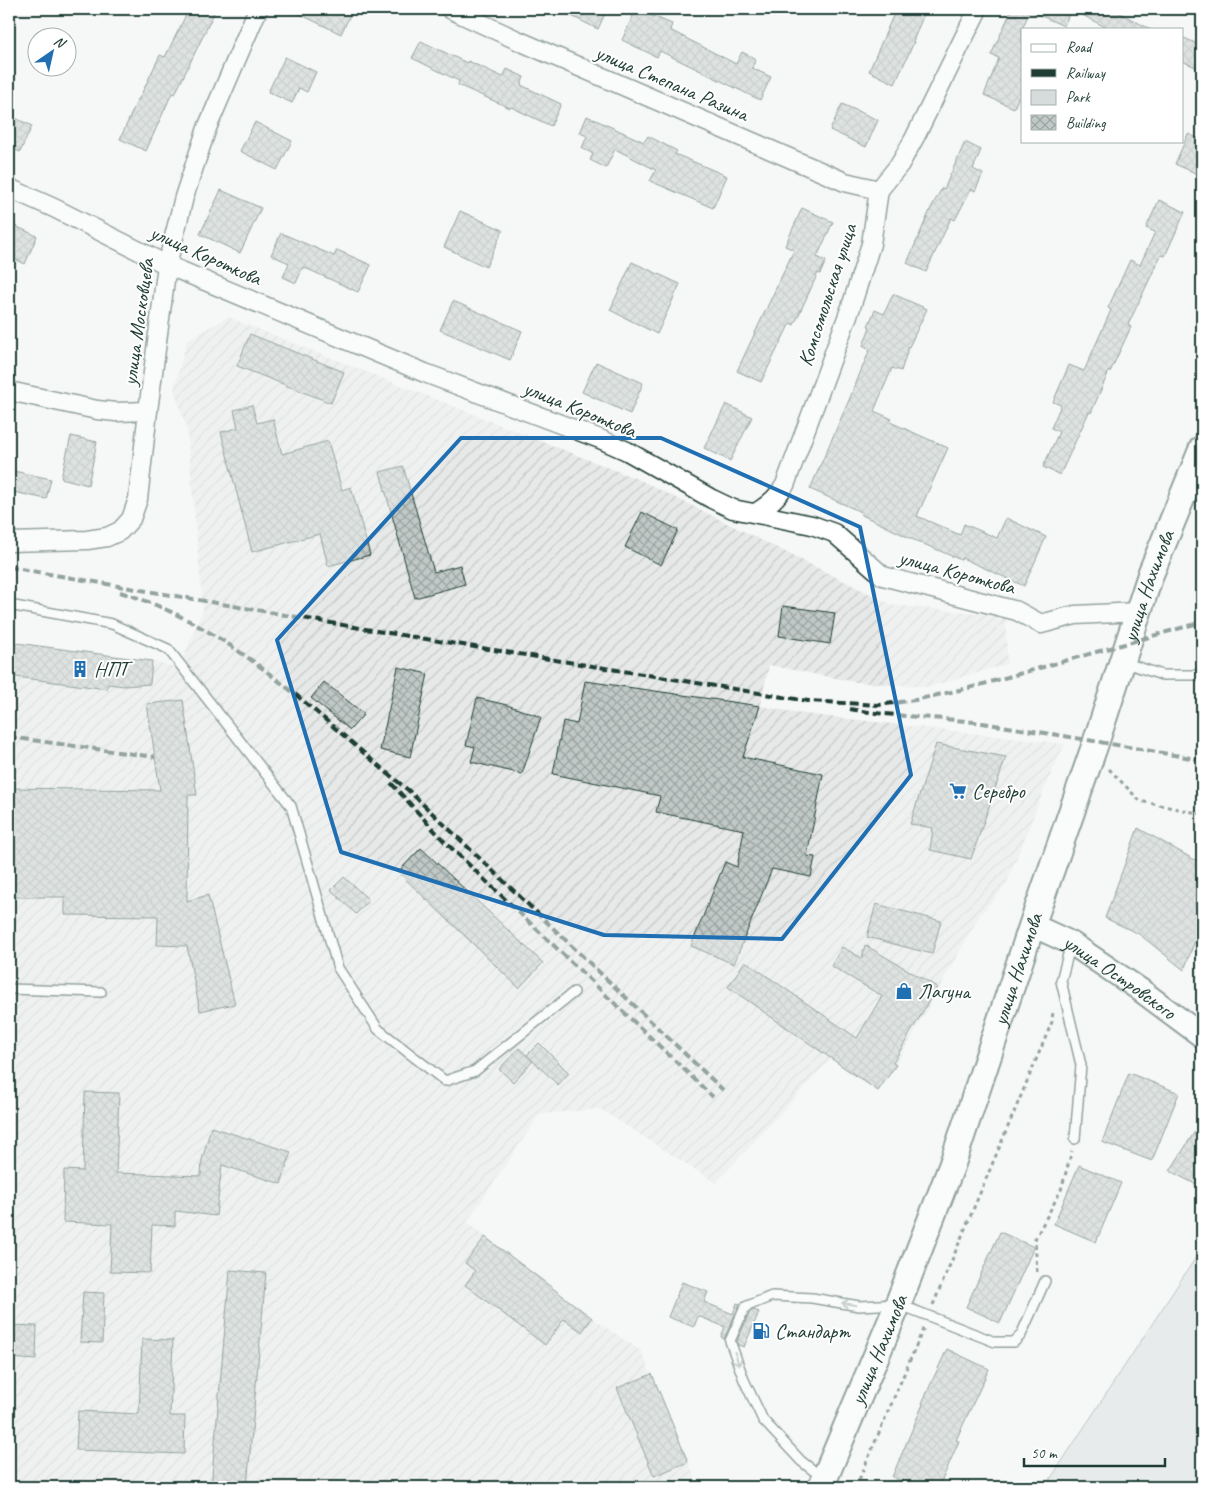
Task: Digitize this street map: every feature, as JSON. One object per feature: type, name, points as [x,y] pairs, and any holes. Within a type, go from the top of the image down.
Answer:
[{"type":"main road","name":"улица Нахимова","points":[[823,1483],[898,1304],[952,1165],[1032,925],[1093,753],[1151,572],[1202,449]]},
{"type":"street","name":"улица Московцева","points":[[9,542],[87,540],[107,537],[120,531],[131,519],[138,499],[167,265],[184,198],[207,128],[258,9]]},
{"type":"street","name":"улица Степана Разина","points":[[450,9],[845,182],[880,190]]},
{"type":"street","name":"Комсомольская улица","points":[[757,512],[770,505],[785,485],[851,307],[871,244],[880,190],[900,164],[915,137],[978,9]]},
{"type":"street","name":"улица Короткова","points":[[9,188],[54,208],[167,265],[425,373],[600,438],[712,499],[733,508],[812,525],[834,533],[884,576],[1017,611],[1041,624],[1075,615],[1138,612]]},
{"type":"street","points":[[9,391],[97,410],[116,412],[148,410]]},
{"type":"street","name":"улица Островского","points":[[1032,925],[1071,943],[1139,989],[1202,1036]]},
{"type":"lane","points":[[9,604],[112,624],[168,649],[291,806],[338,968],[378,1029],[445,1081],[475,1071],[574,992]]},
{"type":"lane","points":[[1123,662],[1162,675],[1202,675]]},
{"type":"lane","points":[[1071,943],[1061,981],[1081,1065],[1075,1138]]},
{"type":"lane","points":[[9,989],[101,992]]},
{"type":"lane","points":[[823,1483],[763,1420],[744,1380],[730,1341],[745,1307],[772,1296],[812,1298],[859,1306],[898,1304],[995,1342],[1014,1342],[1021,1335],[1045,1281]]},
{"type":"path","points":[[1093,753],[1140,801],[1202,814]]},
{"type":"path","points":[[856,1487],[1052,1022],[1054,996],[1061,981]]},
{"type":"path","points":[[1045,1281],[1037,1274],[1035,1239],[1061,1190],[1075,1138]]},
{"type":"highlighted area","points":[[461,438],[661,438],[860,527],[911,775],[782,939],[604,935],[341,852],[277,640]]},
{"type":"shaded area","points":[[228,317],[642,481],[892,605],[1006,616],[1007,664],[929,687],[855,682],[769,665],[760,706],[805,714],[1065,744],[1047,782],[1006,885],[980,915],[896,1065],[878,1091],[831,1059],[716,1183],[600,1109],[540,1114],[467,1222],[592,1318],[641,1351],[698,1487],[9,1487],[9,642],[152,661],[179,668],[203,610],[187,429],[174,390],[187,340]]},
{"type":"green space","points":[[1202,1248],[1202,1487],[1045,1487]]},
{"type":"building","points":[[189,9],[216,9],[175,94],[172,93],[146,151],[120,139],[160,55],[165,57]]},
{"type":"building","points":[[289,9],[353,9],[341,34]]},
{"type":"building","points":[[557,9],[607,9],[598,29]]},
{"type":"building","points":[[636,9],[672,24],[670,30],[736,64],[742,52],[756,59],[752,68],[771,77],[760,100],[660,51],[657,57],[622,40]]},
{"type":"building","points":[[896,9],[926,9],[914,42],[895,84],[869,71]]},
{"type":"building","points":[[1012,9],[1071,9],[1064,26],[1030,11],[1021,28],[1021,91],[1014,108],[984,95],[999,58],[991,55]]},
{"type":"building","points":[[1071,9],[1112,9],[1148,28],[1107,28]]},
{"type":"building","points":[[1184,38],[1202,46],[1202,70],[1184,62]]},
{"type":"building","points":[[421,41],[467,63],[468,61],[503,77],[507,69],[524,77],[521,85],[561,104],[551,126],[458,85],[459,81],[412,58]]},
{"type":"building","points":[[285,57],[316,72],[307,92],[299,88],[292,103],[268,92]]},
{"type":"building","points":[[842,104],[878,120],[866,147],[830,130]]},
{"type":"building","points":[[9,115],[32,126],[20,152],[9,147]]},
{"type":"building","points":[[587,116],[644,142],[648,136],[677,151],[675,154],[727,176],[713,208],[650,181],[656,170],[615,149],[606,168],[590,160],[593,154],[582,148],[587,136],[580,133]]},
{"type":"building","points":[[255,122],[292,141],[277,170],[240,151]]},
{"type":"building","points":[[1188,134],[1202,140],[1202,176],[1175,164]]},
{"type":"building","points":[[965,142],[981,150],[973,169],[983,174],[975,191],[971,189],[955,220],[951,218],[926,272],[907,263],[931,208],[942,188],[944,189]]},
{"type":"building","points":[[221,190],[261,208],[240,253],[200,234]]},
{"type":"building","points":[[1159,200],[1185,212],[1165,256],[1161,255],[1128,325],[1131,327],[1060,475],[1043,467],[1059,432],[1051,428],[1061,405],[1053,402],[1069,365],[1084,371],[1111,310],[1108,308],[1130,260],[1140,265],[1155,232],[1146,228]]},
{"type":"building","points":[[802,208],[833,222],[817,257],[826,261],[820,274],[818,273],[794,325],[790,323],[761,382],[737,371],[794,250],[785,246]]},
{"type":"building","points":[[460,211],[503,230],[486,267],[444,247]]},
{"type":"building","points":[[9,223],[37,236],[25,264],[9,256]]},
{"type":"building","points":[[281,233],[334,256],[337,250],[371,265],[358,292],[303,267],[296,283],[283,277],[289,263],[271,255]]},
{"type":"building","points":[[632,262],[680,284],[657,334],[610,310]]},
{"type":"building","points":[[893,294],[927,309],[908,349],[901,371],[892,368],[874,411],[892,419],[890,422],[948,448],[917,516],[960,535],[964,524],[997,538],[1006,518],[1046,537],[1024,586],[962,558],[961,560],[912,539],[860,514],[861,512],[810,489],[870,349],[863,346],[870,327],[868,326],[875,310],[884,314]]},
{"type":"building","points":[[453,301],[522,331],[510,360],[440,330]]},
{"type":"building","points":[[250,334],[344,372],[331,403],[237,366]]},
{"type":"building","points":[[596,362],[643,383],[630,414],[582,392]]},
{"type":"building","points":[[726,404],[752,417],[730,461],[704,448]]},
{"type":"building","points":[[252,405],[257,423],[273,419],[282,454],[328,441],[342,490],[351,487],[370,555],[328,566],[320,534],[252,552],[221,432],[238,428],[234,410]]},
{"type":"building","points":[[71,436],[97,442],[88,485],[61,478]]},
{"type":"building","points":[[403,466],[434,572],[460,565],[465,584],[415,598],[380,472]]},
{"type":"building","points":[[9,470],[51,479],[46,499],[9,491]]},
{"type":"building","points":[[642,512],[678,530],[661,565],[625,547]]},
{"type":"building","points":[[783,606],[835,613],[830,644],[779,636]]},
{"type":"building","name":"НПТ","points":[[9,642],[152,661],[150,684],[124,686],[108,684],[107,689],[9,676]]},
{"type":"building","points":[[398,667],[428,674],[410,757],[380,750]]},
{"type":"building","points":[[585,681],[760,706],[743,757],[823,774],[807,856],[815,857],[811,877],[772,869],[734,964],[691,946],[725,862],[737,867],[744,830],[656,812],[660,796],[553,774],[563,721],[577,724]]},
{"type":"building","points":[[324,682],[364,714],[350,730],[311,698]]},
{"type":"building","points":[[477,698],[507,705],[541,717],[522,774],[471,762],[475,747],[466,745]]},
{"type":"building","points":[[183,700],[197,795],[188,795],[187,901],[208,895],[235,1004],[200,1011],[187,946],[157,945],[158,916],[65,915],[65,897],[9,897],[9,788],[160,790],[147,704]]},
{"type":"building","name":"Серебро","points":[[936,744],[1006,757],[971,859],[930,850],[933,828],[910,824]]},
{"type":"building","points":[[1138,828],[1202,864],[1202,922],[1184,970],[1139,934],[1105,918]]},
{"type":"building","points":[[421,848],[543,963],[519,988],[398,872]]},
{"type":"building","points":[[344,877],[369,900],[356,914],[331,890]]},
{"type":"building","points":[[876,904],[941,921],[932,954],[867,937]]},
{"type":"building","points":[[865,945],[937,987],[893,1063],[896,1065],[878,1091],[728,987],[745,961],[857,1038],[882,996],[831,966],[842,947],[862,958]]},
{"type":"building","points":[[539,1043],[569,1073],[558,1085],[527,1055]]},
{"type":"building","points":[[519,1048],[533,1061],[513,1082],[499,1069]]},
{"type":"building","points":[[1129,1073],[1179,1093],[1152,1161],[1102,1142]]},
{"type":"building","points":[[85,1092],[119,1093],[116,1173],[201,1176],[202,1160],[211,1127],[291,1152],[281,1184],[222,1165],[216,1216],[175,1211],[175,1226],[152,1225],[150,1273],[110,1272],[112,1224],[63,1222],[64,1170],[83,1171]]},
{"type":"building","points":[[1202,1120],[1202,1173],[1195,1184],[1170,1171]]},
{"type":"building","points":[[1079,1165],[1121,1183],[1096,1242],[1054,1224]]},
{"type":"building","points":[[1000,1232],[1034,1247],[1000,1323],[966,1307]]},
{"type":"building","points":[[485,1237],[592,1318],[582,1332],[564,1319],[545,1345],[465,1285],[475,1271],[465,1263]]},
{"type":"building","points":[[230,1270],[266,1273],[247,1487],[211,1487]]},
{"type":"building","points":[[682,1282],[708,1292],[704,1302],[733,1314],[737,1303],[740,1304],[724,1339],[721,1337],[725,1327],[698,1316],[694,1327],[668,1317]]},
{"type":"building","points":[[83,1292],[104,1293],[102,1343],[80,1342]]},
{"type":"building","points":[[754,1310],[759,1312],[744,1347],[738,1345],[737,1341],[750,1312]]},
{"type":"building","points":[[9,1325],[37,1326],[36,1360],[9,1358]]},
{"type":"building","points":[[142,1339],[173,1340],[170,1416],[185,1416],[184,1454],[76,1450],[78,1411],[139,1414]]},
{"type":"building","points":[[947,1349],[989,1369],[956,1440],[959,1441],[939,1487],[914,1487],[892,1477],[922,1403]]},
{"type":"building","points":[[652,1374],[688,1462],[654,1476],[617,1388]]},
{"type":"railway","points":[[9,567],[383,632],[808,701],[879,705],[915,700],[969,688],[1202,622]]},
{"type":"railway","points":[[120,592],[162,608],[201,628],[238,651],[307,704],[408,790],[723,1090]]},
{"type":"railway","points":[[850,709],[982,723],[1202,760]]},
{"type":"railway","points":[[9,737],[155,757]]},
{"type":"railway","points":[[391,783],[444,841],[713,1097]]},
{"type":"place","name":"НПТ","points":[[80,669]]},
{"type":"place","name":"Серебро","points":[[958,791]]},
{"type":"place","name":"Лагуна","points":[[904,991]]},
{"type":"place","name":"Стандарт","points":[[761,1331]]}]
